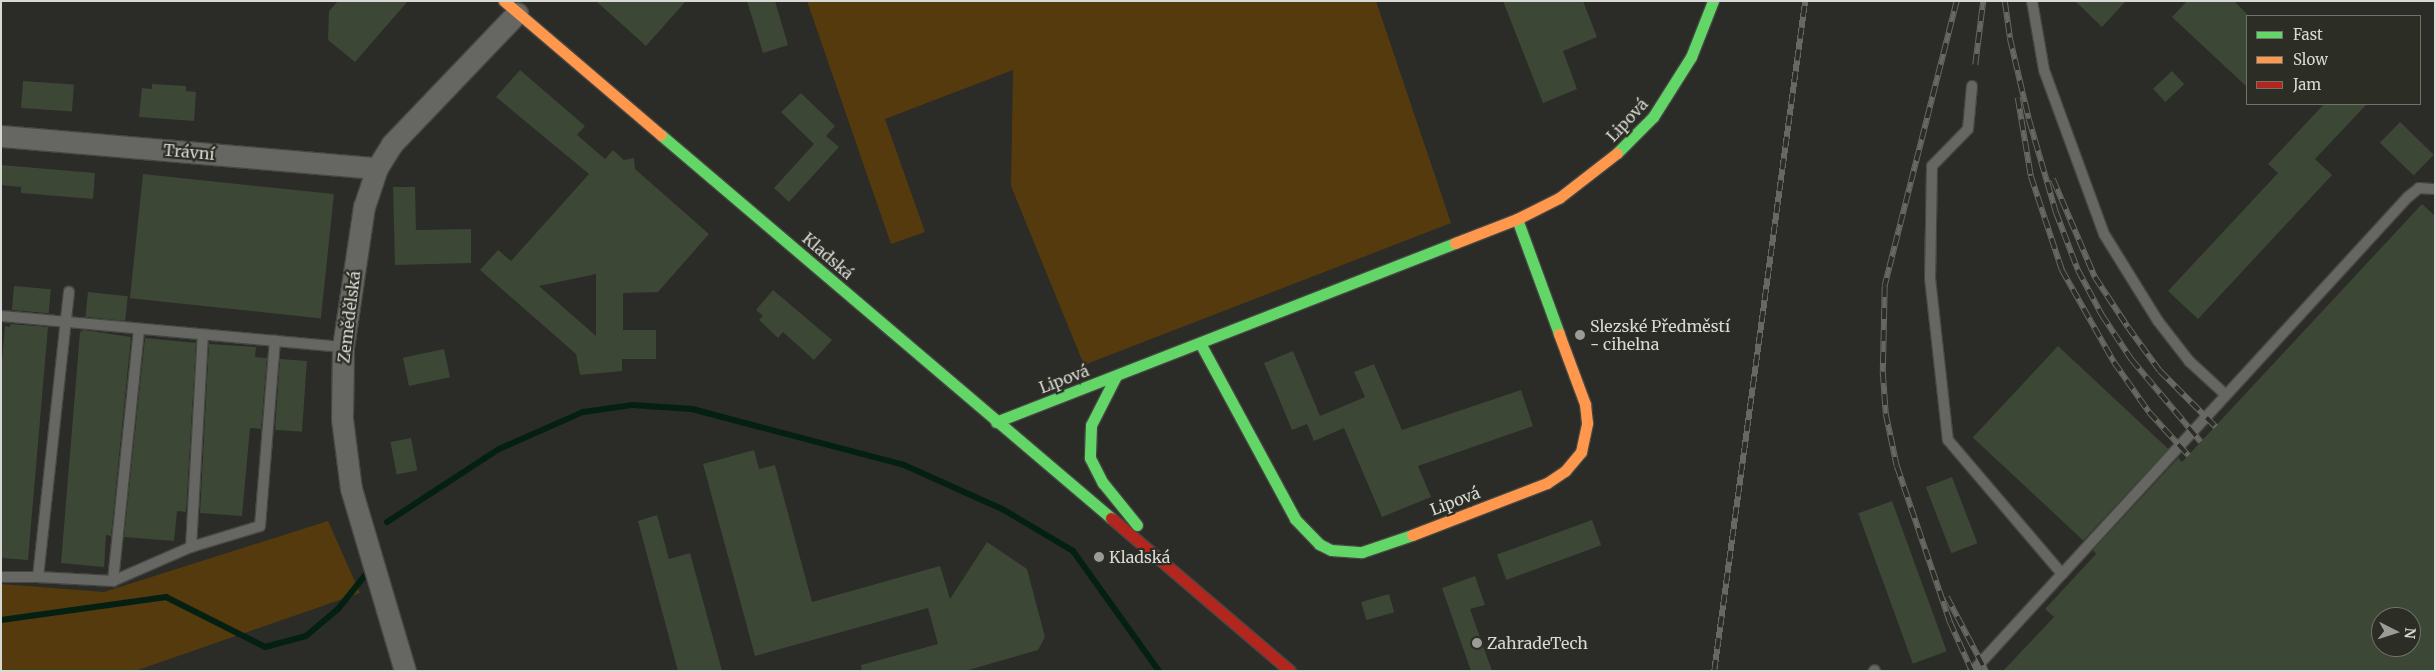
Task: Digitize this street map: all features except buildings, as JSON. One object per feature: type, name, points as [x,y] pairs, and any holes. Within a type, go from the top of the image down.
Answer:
[{"type":"street","name":"Lipová","points":[[996,422],[1517,219],[1581,183],[1637,135],[1681,77],[1701,37],[1713,1]]},
{"type":"street","name":"Zemědělská","points":[[405,671],[352,489],[342,419],[343,348],[364,207],[377,168],[392,144],[510,7]]},
{"type":"street","name":"Kladská","points":[[510,7],[1290,671]]},
{"type":"street","name":"Trávní","points":[[1,136],[377,168]]},
{"type":"street","name":"Lipová","points":[[1200,343],[1295,519],[1308,534],[1331,550],[1362,552],[1377,548],[1538,487],[1573,463],[1580,452],[1587,422],[1585,404],[1517,219]]},
{"type":"street","points":[[1116,376],[1091,425],[1090,458],[1093,469],[1184,581]]},
{"type":"lane","points":[[2032,1],[2044,70],[2104,234],[2158,321],[2189,361],[2226,395]]},
{"type":"lane","points":[[1972,86],[1968,129],[1932,166],[1930,278],[1948,440],[2062,574]]},
{"type":"lane","points":[[1973,671],[2408,197],[2419,188],[2435,189]]},
{"type":"lane","points":[[38,577],[68,322],[69,292]]},
{"type":"lane","points":[[1,316],[343,348]]},
{"type":"lane","points":[[113,580],[139,329]]},
{"type":"lane","points":[[191,546],[202,335]]},
{"type":"lane","points":[[1,577],[113,580],[191,546],[260,526],[275,341]]},
{"type":"shaded area","points":[[807,1],[1376,1],[1451,223],[1084,365],[1011,186],[1013,70],[885,119],[925,232],[891,244]]},
{"type":"shaded area","points":[[328,521],[360,593],[135,671],[1,671],[1,584],[104,592]]},
{"type":"waterway","points":[[387,522],[499,449],[583,412],[632,405],[692,409],[904,465],[1004,510],[1073,551],[1159,671]]},
{"type":"waterway","points":[[1,620],[166,597],[265,647],[306,636],[338,609],[366,574]]},
{"type":"railway","points":[[1714,671],[1805,1]]},
{"type":"railway","points":[[1957,1],[1885,286],[1883,372],[1886,414],[1897,466],[1950,622],[1972,671]]},
{"type":"railway","points":[[1975,65],[1983,1]]},
{"type":"railway","points":[[2005,1],[2010,38],[2029,119],[2056,212],[2078,270],[2102,315],[2132,360],[2201,442]]},
{"type":"railway","points":[[2018,98],[2031,176],[2062,270],[2114,362],[2149,412],[2189,456]]},
{"type":"railway","points":[[2053,179],[2095,277],[2160,371],[2216,427]]},
{"type":"railway","points":[[1947,597],[1986,671]]},
{"type":"traffic: fast","points":[[1617,153],[1653,117],[1691,57],[1713,1]]},
{"type":"traffic: fast","points":[[661,135],[1111,518]]},
{"type":"traffic: fast","points":[[1517,219],[1559,334]]},
{"type":"traffic: fast","points":[[996,422],[1455,243]]},
{"type":"traffic: fast","points":[[1200,343],[1295,519],[1319,544],[1331,550],[1362,552],[1412,535]]},
{"type":"traffic: fast","points":[[1116,376],[1091,425],[1090,458],[1103,483],[1137,525]]},
{"type":"traffic: slow","points":[[504,1],[661,135]]},
{"type":"traffic: slow","points":[[1455,243],[1517,219],[1559,198],[1617,153]]},
{"type":"traffic: slow","points":[[1412,535],[1547,483],[1565,471],[1581,452],[1587,423],[1585,404],[1559,334]]},
{"type":"traffic: jam","points":[[1111,518],[1290,671]]},
{"type":"place","name":"Slezské Předměstí - cihelna","points":[[1580,335]]},
{"type":"place","name":"Kladská","points":[[1099,557]]},
{"type":"place","name":"ZahradeTech","points":[[1477,643]]}]
